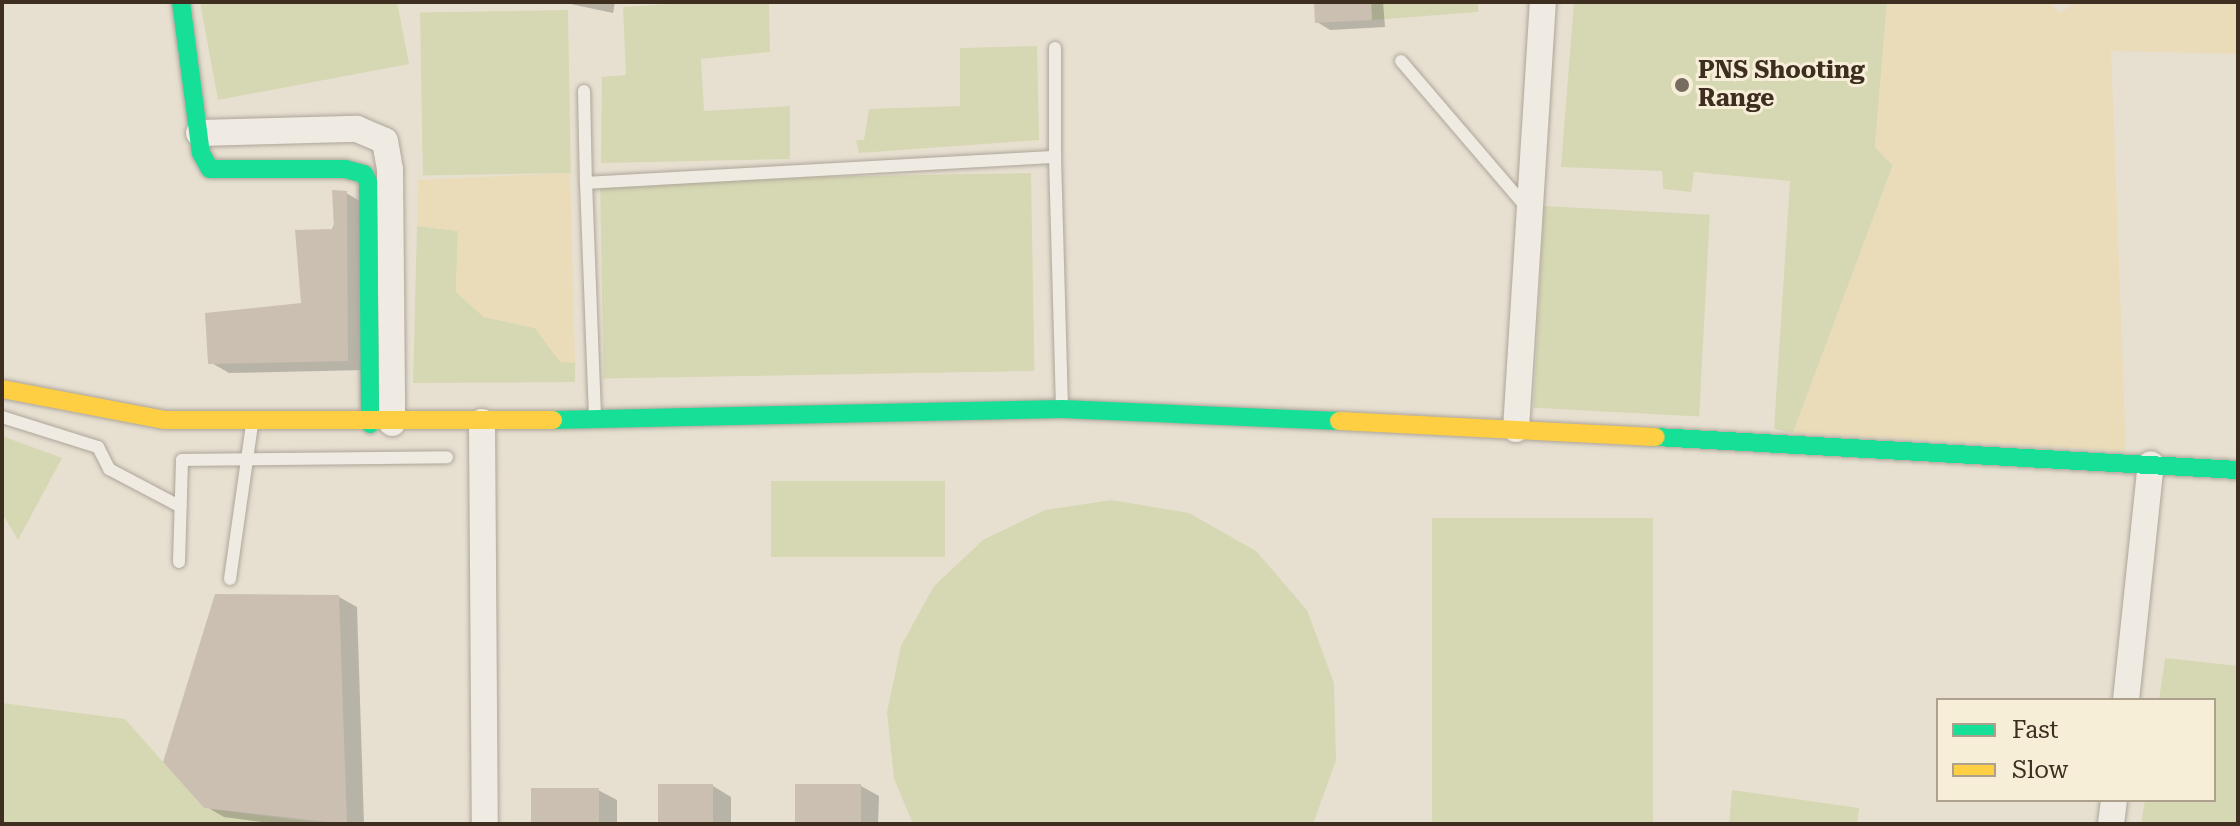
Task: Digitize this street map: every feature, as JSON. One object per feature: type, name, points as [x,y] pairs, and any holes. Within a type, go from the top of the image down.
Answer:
[{"type":"street","points":[[181,2],[199,133],[210,169],[226,173],[345,169],[364,174],[369,193],[381,424]]},
{"type":"street","points":[[1516,429],[1543,2]]},
{"type":"street","points":[[199,133],[357,129],[385,141],[390,162],[381,424]]},
{"type":"street","points":[[2,389],[119,416],[253,422],[381,424],[1062,409],[1516,429],[2238,470]]},
{"type":"street","points":[[482,422],[485,824]]},
{"type":"street","points":[[2126,698],[2151,464]]},
{"type":"street","points":[[2111,824],[2114,802]]},
{"type":"lane","points":[[1055,48],[1062,409]]},
{"type":"lane","points":[[1401,61],[1530,211]]},
{"type":"lane","points":[[584,91],[595,419]]},
{"type":"lane","points":[[586,183],[1055,157]]},
{"type":"lane","points":[[2,417],[98,447],[109,469],[181,507]]},
{"type":"lane","points":[[230,579],[253,422]]},
{"type":"lane","points":[[179,562],[182,460],[247,462],[447,457]]},
{"type":"green space","points":[[200,2],[397,2],[409,64],[218,100]]},
{"type":"green space","points":[[769,2],[770,52],[701,59],[704,111],[790,106],[790,159],[601,163],[602,77],[626,75],[623,7]]},
{"type":"green space","points":[[1371,2],[1478,2],[1478,12],[1372,20]]},
{"type":"green space","points":[[1574,2],[1887,2],[1875,147],[1893,165],[1793,433],[1774,429],[1790,181],[1694,172],[1691,192],[1663,189],[1662,171],[1561,167]]},
{"type":"green space","points":[[568,10],[571,173],[423,176],[420,13]]},
{"type":"green space","points":[[1037,46],[1039,140],[859,153],[856,140],[864,140],[869,109],[960,106],[960,48]]},
{"type":"green space","points":[[1031,173],[1034,371],[604,378],[600,181]]},
{"type":"green space","points":[[1544,206],[1710,215],[1699,416],[1533,408]]},
{"type":"green space","points":[[417,226],[458,231],[456,292],[484,317],[535,328],[560,361],[575,363],[575,382],[413,383]]},
{"type":"green space","points":[[2,436],[62,458],[18,540],[2,513]]},
{"type":"green space","points":[[771,481],[945,481],[945,557],[771,557]]},
{"type":"green space","points":[[1112,500],[1189,513],[1256,551],[1307,610],[1334,683],[1336,760],[1313,824],[913,824],[894,779],[887,712],[901,646],[934,586],[983,540],[1045,510]]},
{"type":"green space","points":[[1432,518],[1653,518],[1653,824],[1432,824]]},
{"type":"green space","points":[[2165,658],[2238,666],[2238,824],[2141,824],[2145,802],[2216,802],[2216,698],[2159,698]]},
{"type":"green space","points":[[2,703],[125,719],[204,808],[329,824],[2,824]]},
{"type":"green space","points":[[1732,790],[1859,808],[1857,824],[1729,824]]},
{"type":"sand","points":[[1887,2],[2047,2],[2061,13],[2075,2],[2238,2],[2238,54],[2111,51],[2126,451],[1793,433],[1893,166],[1875,147]]},
{"type":"sand","points":[[570,173],[575,363],[560,362],[535,328],[484,317],[456,292],[458,231],[417,226],[418,180]]},
{"type":"building","points":[[1314,2],[1371,2],[1372,20],[1315,23]]},
{"type":"building","points":[[332,190],[347,191],[348,361],[208,364],[205,313],[301,303],[295,230],[334,229]]},
{"type":"building","points":[[215,594],[339,595],[347,824],[204,808],[163,762]]},
{"type":"building","points":[[658,784],[713,784],[713,824],[658,824]]},
{"type":"building","points":[[795,784],[861,784],[861,824],[795,824]]},
{"type":"building","points":[[531,788],[599,788],[599,824],[531,824]]},
{"type":"traffic: fast","points":[[181,2],[201,153],[210,169],[345,169],[364,174],[368,182],[370,424]]},
{"type":"traffic: fast","points":[[553,420],[1062,409],[1339,421]]},
{"type":"traffic: fast","points":[[1656,437],[2238,470]]},
{"type":"traffic: slow","points":[[2,389],[164,420],[553,420]]},
{"type":"traffic: slow","points":[[1339,421],[1656,437]]},
{"type":"place","name":"PNS Shooting Range","points":[[1682,85]]}]
